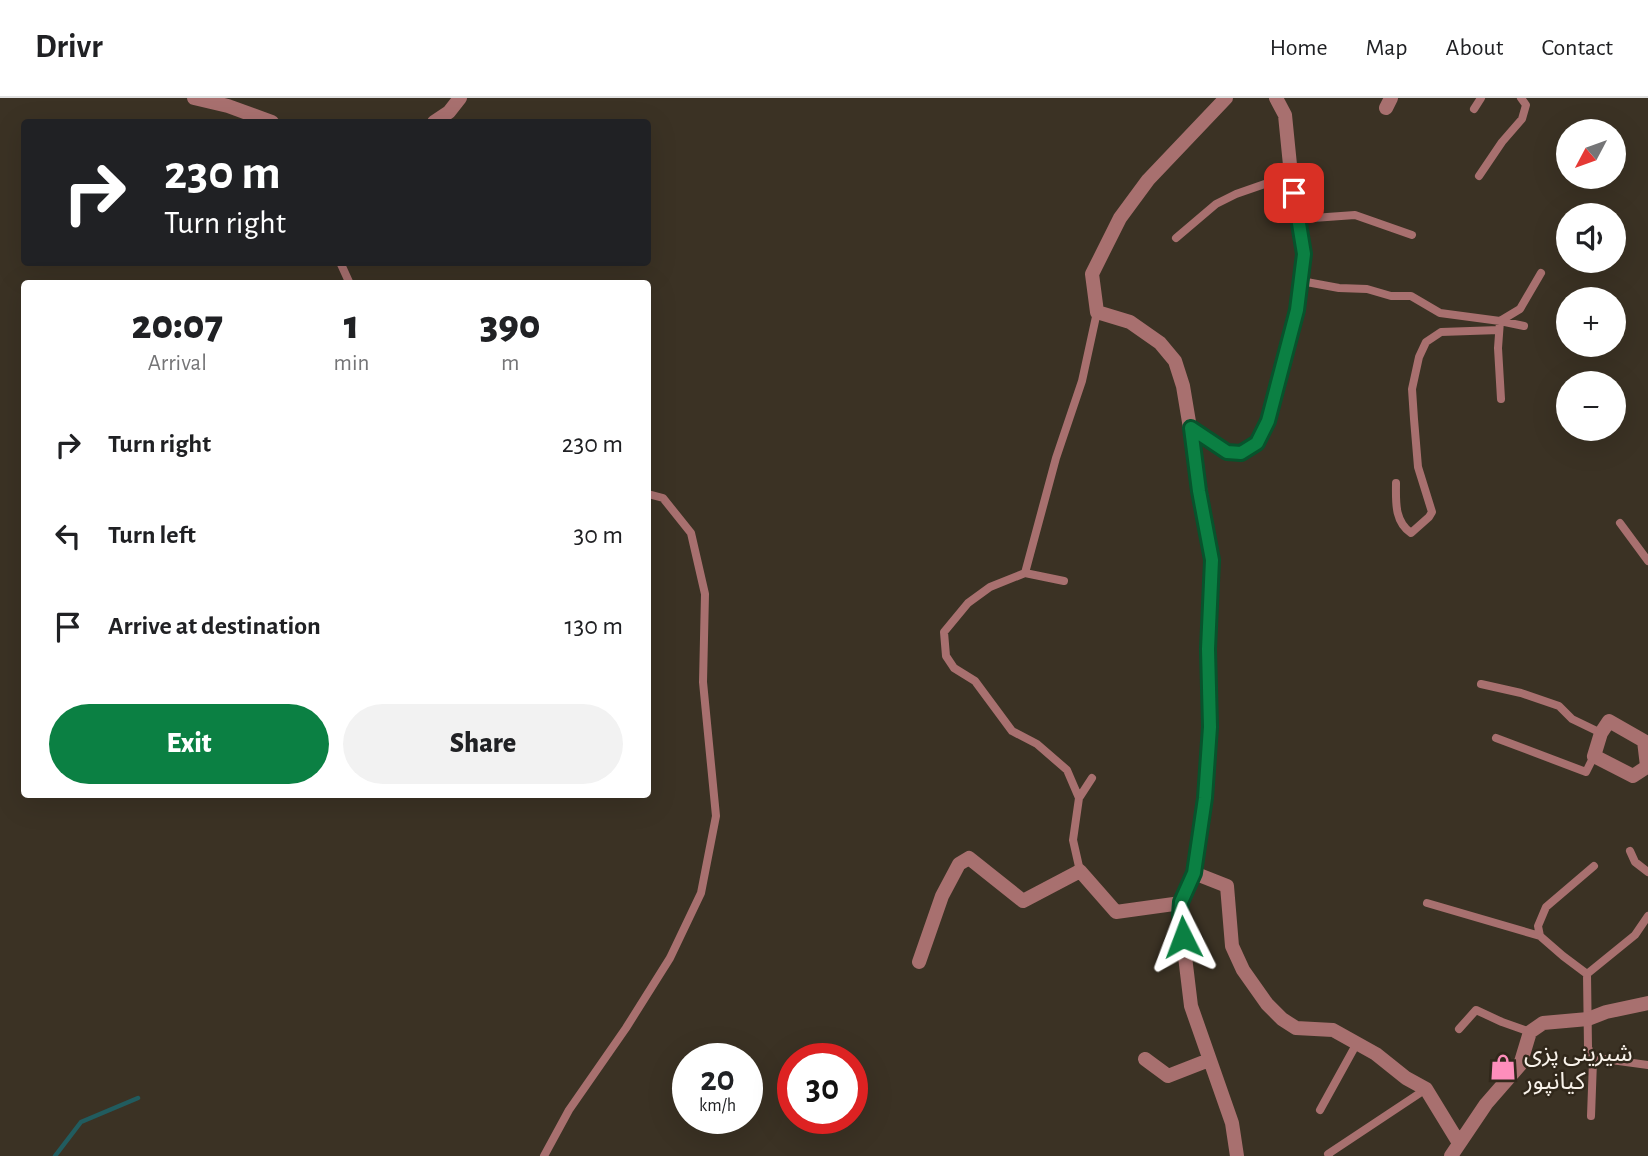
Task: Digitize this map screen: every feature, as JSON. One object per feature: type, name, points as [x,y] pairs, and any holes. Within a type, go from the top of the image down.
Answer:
[{"type":"street","points":[[194,98],[228,106],[264,119]]},
{"type":"street","points":[[439,119],[449,113],[460,98]]},
{"type":"street","points":[[1226,98],[1148,180],[1119,218],[1092,274],[1097,312],[1130,322],[1160,344],[1175,361],[1191,428],[1212,560],[1208,649],[1209,739],[1205,798],[1194,873],[1181,902],[1180,915],[1191,1006],[1232,1122],[1237,1156]]},
{"type":"street","points":[[1191,428],[1227,452],[1241,453],[1257,443],[1268,421],[1297,310],[1304,254],[1285,115],[1276,98]]},
{"type":"street","points":[[1609,721],[1644,741],[1648,766],[1633,776],[1594,756],[1601,733],[1609,721]]},
{"type":"street","points":[[919,962],[942,896],[959,864],[969,858],[1023,901],[1080,871],[1116,912],[1181,902]]},
{"type":"street","points":[[1194,873],[1227,886],[1232,946],[1243,970],[1282,1019],[1296,1028],[1333,1030],[1376,1054],[1406,1078],[1426,1089],[1459,1143]]},
{"type":"street","points":[[1451,1156],[1486,1104],[1520,1065],[1530,1032],[1543,1023],[1588,1019],[1606,1012],[1648,1003]]},
{"type":"street","points":[[1146,1059],[1168,1076],[1209,1060]]},
{"type":"lane","points":[[1474,109],[1481,98]]},
{"type":"lane","points":[[1479,176],[1502,142],[1522,119],[1526,105],[1521,98]]},
{"type":"lane","points":[[1176,238],[1216,204],[1236,194],[1292,176]]},
{"type":"lane","points":[[1299,219],[1355,215],[1412,234]]},
{"type":"lane","points":[[1501,399],[1498,348],[1500,326],[1520,309],[1541,273]]},
{"type":"lane","points":[[1301,281],[1339,288],[1367,289],[1391,296],[1410,296],[1440,313],[1500,326]]},
{"type":"lane","points":[[1025,573],[1056,458],[1082,381],[1097,312]]},
{"type":"lane","points":[[1396,482],[1396,512],[1411,533],[1432,512],[1418,467],[1412,389],[1419,357],[1426,342],[1441,332],[1524,326]]},
{"type":"lane","points":[[544,1156],[569,1110],[670,958],[701,893],[716,816],[704,682],[705,594],[691,533],[663,498],[651,495]]},
{"type":"lane","points":[[1620,523],[1648,561]]},
{"type":"lane","points":[[1064,580],[1025,573],[990,587],[968,603],[944,632],[946,656],[954,668],[975,681],[1012,731],[1037,744],[1067,770],[1079,797]]},
{"type":"lane","points":[[1481,684],[1521,692],[1559,706],[1572,719],[1601,733]]},
{"type":"lane","points":[[1496,738],[1586,772],[1594,756]]},
{"type":"lane","points":[[1080,871],[1073,840],[1079,797],[1092,778]]},
{"type":"lane","points":[[1630,851],[1635,862],[1648,872]]},
{"type":"lane","points":[[1541,936],[1538,926],[1546,907],[1594,866]]},
{"type":"lane","points":[[1427,902],[1541,936],[1587,974]]},
{"type":"lane","points":[[1587,974],[1635,935],[1648,916]]},
{"type":"lane","points":[[1587,974],[1588,1047],[1593,1061],[1591,1116]]},
{"type":"lane","points":[[1459,1030],[1476,1010],[1530,1032]]},
{"type":"lane","points":[[1320,1110],[1357,1043]]},
{"type":"lane","points":[[1593,1061],[1604,1059],[1648,1065]]},
{"type":"lane","points":[[1329,1156],[1328,1154],[1426,1089]]},
{"type":"waterway","points":[[55,1156],[81,1122],[138,1098]]},
{"type":"place","name":"شیرینی پزی کیانپور","points":[[1503,1067]]},
{"type":"route","points":[[1183,937],[1181,902],[1194,873],[1205,798],[1210,727],[1208,649],[1212,560],[1191,428],[1227,452],[1241,453],[1257,443],[1268,421],[1297,310],[1304,254],[1294,193]]}]
